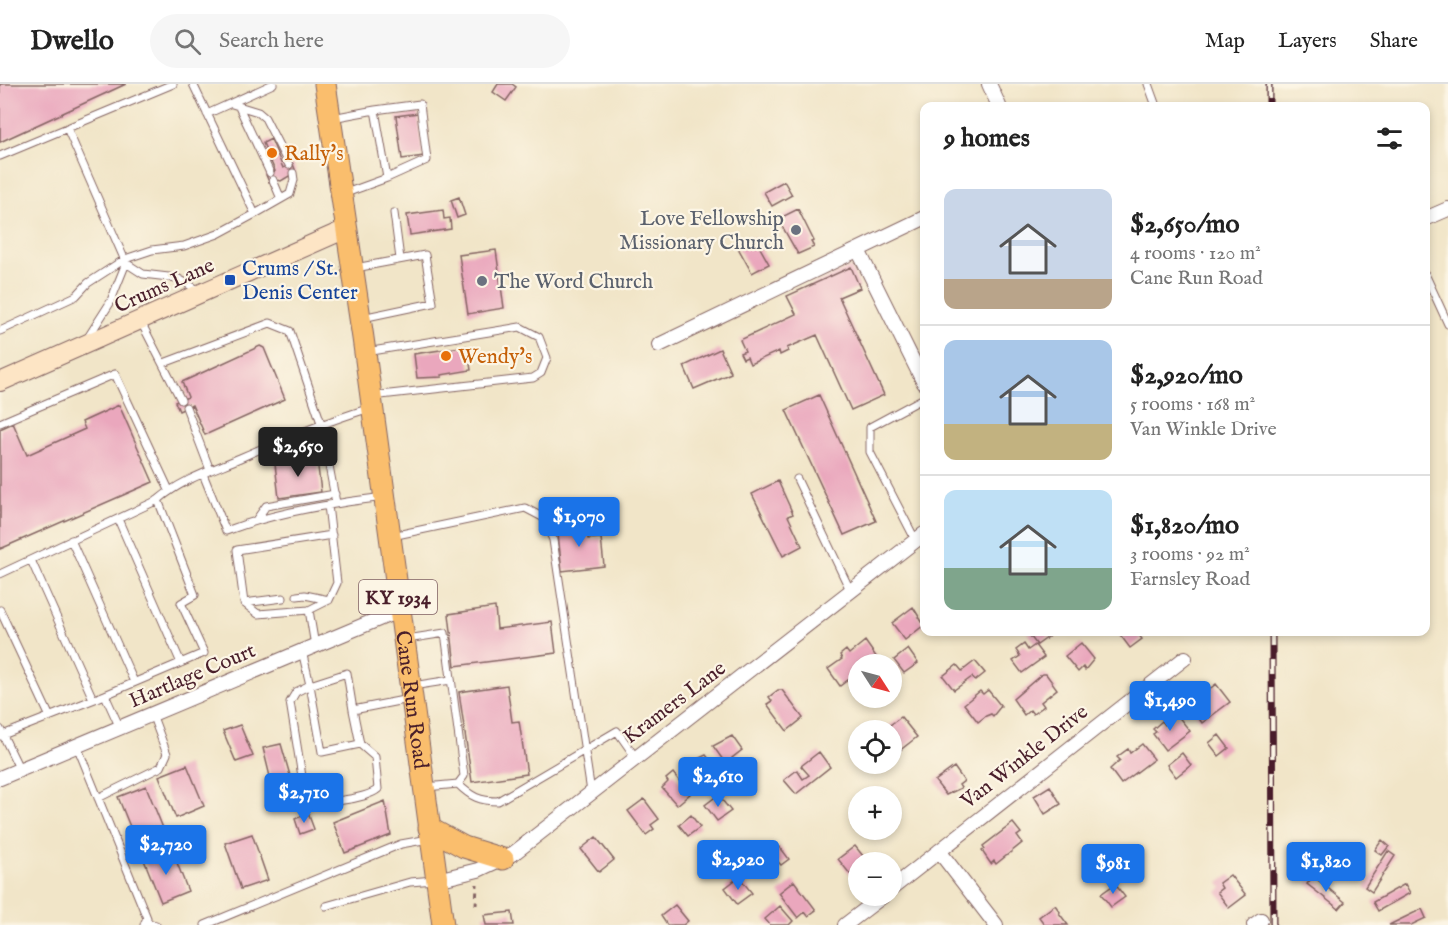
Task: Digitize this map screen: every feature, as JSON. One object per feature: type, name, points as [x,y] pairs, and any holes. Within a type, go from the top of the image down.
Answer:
[{"type":"highway","name":"Cane Run Road","points":[[325,84],[365,352],[443,925]]},
{"type":"highway","points":[[430,833],[503,859]]},
{"type":"main road","name":"Crums Lane","points":[[0,382],[346,229]]},
{"type":"street","points":[[989,84],[997,102]]},
{"type":"street","points":[[1430,217],[1448,209]]},
{"type":"street","points":[[659,345],[920,220]]},
{"type":"street","points":[[858,250],[920,375]]},
{"type":"street","name":"Kramers Lane","points":[[437,880],[478,870],[503,859],[920,537]]},
{"type":"street","name":"Hartlage Court","points":[[0,778],[400,610]]},
{"type":"street","name":"Van Winkle Drive","points":[[902,880],[1185,658]]},
{"type":"street","points":[[939,851],[996,925]]},
{"type":"street","points":[[845,925],[870,906]]},
{"type":"lane","points":[[0,156],[173,84]]},
{"type":"lane","points":[[193,84],[255,214]]},
{"type":"lane","points":[[207,114],[273,84]]},
{"type":"lane","points":[[1148,84],[1155,102]]},
{"type":"lane","points":[[232,104],[258,112],[265,118],[289,165]]},
{"type":"lane","points":[[330,118],[420,104],[428,160],[341,195]]},
{"type":"lane","points":[[239,107],[281,199]]},
{"type":"lane","points":[[375,110],[387,178]]},
{"type":"lane","points":[[67,128],[126,261],[143,274],[177,278],[202,292]]},
{"type":"lane","points":[[0,331],[76,296],[88,282],[126,261],[152,250],[184,246],[218,234],[290,194],[294,180],[293,173]]},
{"type":"lane","points":[[394,213],[400,259]]},
{"type":"lane","points":[[352,269],[425,255],[433,303],[360,319]]},
{"type":"lane","points":[[84,345],[110,303],[126,261]]},
{"type":"lane","points":[[1430,285],[1448,324]]},
{"type":"lane","points":[[139,320],[164,363],[181,400]]},
{"type":"lane","points":[[164,363],[270,322],[290,331],[321,423],[336,503]]},
{"type":"lane","points":[[0,574],[158,500],[169,490],[206,472],[371,401],[533,378],[541,373],[547,358],[539,337],[520,327],[365,352]]},
{"type":"lane","points":[[0,423],[115,374],[169,490]]},
{"type":"lane","points":[[920,400],[870,427],[870,452],[920,537]]},
{"type":"lane","points":[[186,408],[226,531],[256,520],[336,503],[383,497]]},
{"type":"lane","points":[[797,479],[851,592]]},
{"type":"lane","points":[[256,520],[266,506],[335,494]]},
{"type":"lane","points":[[20,770],[1,733],[50,717],[204,653],[180,603],[195,595],[158,500]]},
{"type":"lane","points":[[327,505],[332,535],[337,583],[329,600],[309,610],[258,614],[244,603],[237,550],[332,535]]},
{"type":"lane","points":[[390,537],[525,508],[544,518],[553,540],[591,792]]},
{"type":"lane","points":[[118,519],[181,663]]},
{"type":"lane","points":[[71,540],[134,682]]},
{"type":"lane","points":[[31,560],[93,699]]},
{"type":"lane","points":[[297,596],[329,600]]},
{"type":"lane","points":[[244,603],[283,598]]},
{"type":"lane","points":[[0,610],[50,717]]},
{"type":"lane","points":[[309,610],[310,686],[322,752],[360,744]]},
{"type":"lane","points":[[404,639],[445,633],[464,776],[458,784],[424,787]]},
{"type":"lane","points":[[346,673],[353,710],[360,744],[375,758],[378,789],[371,795],[318,802],[305,795],[290,702],[296,692],[346,673]]},
{"type":"lane","points":[[353,710],[451,680]]},
{"type":"lane","points":[[105,694],[120,728]]},
{"type":"lane","points":[[98,798],[161,767],[167,754],[152,714]]},
{"type":"lane","points":[[458,784],[469,795],[482,801],[498,801],[617,731],[636,758]]},
{"type":"lane","points":[[77,746],[147,918],[144,924],[156,925]]},
{"type":"lane","points":[[205,925],[430,833]]},
{"type":"lane","points":[[326,906],[410,882],[437,880]]},
{"type":"path","points":[[476,905],[478,870]]},
{"type":"building","points":[[0,84],[126,84],[0,142]]},
{"type":"building","points":[[498,84],[512,84],[516,87],[506,101],[493,92]]},
{"type":"building","points":[[418,113],[424,156],[402,159],[396,116]]},
{"type":"building","name":"Rally's","points":[[271,139],[283,168],[293,164],[296,172],[281,181],[275,179],[269,182],[266,175],[275,171],[263,143]]},
{"type":"building","points":[[784,181],[792,195],[772,206],[764,192]]},
{"type":"building","points":[[459,197],[465,215],[457,218],[451,200]]},
{"type":"building","name":"Love Fellowship Missionary Church","points":[[798,209],[814,241],[811,242],[814,247],[798,254],[778,219]]},
{"type":"building","points":[[443,210],[444,219],[450,218],[451,229],[410,235],[407,215]]},
{"type":"building","points":[[754,237],[769,264],[752,273],[737,246]]},
{"type":"building","name":"The Word Church","points":[[496,250],[504,308],[468,314],[459,255]]},
{"type":"building","points":[[851,267],[860,288],[839,297],[884,395],[851,410],[817,335],[787,348],[788,351],[780,355],[779,351],[750,364],[747,357],[743,359],[740,353],[745,351],[740,340],[796,314],[787,296]]},
{"type":"building","points":[[260,346],[264,348],[285,399],[205,435],[192,405],[179,411],[175,402],[188,397],[182,382]]},
{"type":"building","points":[[467,346],[471,370],[441,375],[442,377],[417,378],[414,354]]},
{"type":"building","points":[[720,349],[731,373],[694,389],[684,366]]},
{"type":"building","points":[[819,395],[876,521],[844,535],[786,410]]},
{"type":"building","points":[[119,405],[153,482],[0,549],[0,429],[13,423],[27,455],[85,429],[82,422]]},
{"type":"building","points":[[317,459],[321,492],[279,498],[275,464]]},
{"type":"building","points":[[778,481],[793,514],[788,516],[802,546],[783,556],[752,494]]},
{"type":"building","points":[[586,522],[588,539],[601,538],[604,566],[562,571],[557,525]]},
{"type":"building","points":[[495,607],[497,629],[552,622],[556,653],[455,666],[449,614]]},
{"type":"building","points":[[913,607],[920,618],[920,628],[905,640],[892,623]]},
{"type":"building","points":[[1030,636],[1049,636],[1037,645]]},
{"type":"building","points":[[1121,636],[1140,636],[1142,639],[1130,648]]},
{"type":"building","points":[[865,641],[874,654],[849,654]]},
{"type":"building","points":[[1081,643],[1094,659],[1085,670],[1083,667],[1078,672],[1065,656]]},
{"type":"building","points":[[1024,644],[1028,650],[1035,645],[1044,657],[1022,673],[1013,661],[1020,656],[1016,650]]},
{"type":"building","points":[[908,649],[918,663],[904,673],[902,670],[902,654]]},
{"type":"building","points":[[846,650],[849,654],[848,680],[840,686],[828,669],[842,659],[840,655]]},
{"type":"building","points":[[975,661],[985,673],[975,681],[972,677],[954,690],[943,676],[957,665],[962,671]]},
{"type":"building","points":[[1042,674],[1046,674],[1057,689],[1041,702],[1044,706],[1033,714],[1030,710],[1024,715],[1013,699]]},
{"type":"building","points":[[1216,684],[1230,702],[1202,723],[1189,705]]},
{"type":"building","points":[[507,685],[512,722],[519,721],[527,774],[472,782],[459,692]]},
{"type":"building","points":[[778,690],[782,690],[803,718],[787,731],[767,704],[772,701],[769,697]]},
{"type":"building","points":[[988,690],[1001,706],[993,716],[991,714],[986,716],[978,722],[964,704],[980,691],[983,694]]},
{"type":"building","points":[[1177,715],[1190,731],[1165,750],[1153,734],[1156,732],[1153,729],[1162,721],[1165,725]]},
{"type":"building","points":[[901,717],[917,737],[902,749],[902,720],[897,720]]},
{"type":"building","points":[[240,725],[253,756],[236,762],[223,731]]},
{"type":"building","points":[[1219,735],[1229,748],[1219,756],[1209,743]]},
{"type":"building","points":[[732,736],[742,750],[732,758],[735,762],[728,767],[713,746]]},
{"type":"building","points":[[281,744],[293,786],[274,793],[263,748]]},
{"type":"building","points":[[1142,744],[1154,759],[1121,784],[1110,769],[1120,760],[1117,757],[1128,749],[1130,753]]},
{"type":"building","points":[[819,752],[830,767],[796,794],[784,780],[797,770],[803,779],[809,775],[801,766]]},
{"type":"building","points":[[1182,753],[1191,765],[1176,777],[1167,765]]},
{"type":"building","points":[[706,755],[720,773],[698,789],[685,772],[693,765],[691,762]]},
{"type":"building","points":[[187,765],[204,806],[176,818],[159,776]]},
{"type":"building","points":[[954,767],[964,781],[959,785],[961,788],[946,795],[935,781]]},
{"type":"building","points":[[673,773],[690,794],[677,805],[662,788],[668,782],[666,779]]},
{"type":"building","points":[[146,786],[169,843],[141,854],[118,797]]},
{"type":"building","points":[[1050,786],[1061,804],[1045,814],[1034,796]]},
{"type":"building","points":[[718,795],[731,811],[717,821],[705,805]]},
{"type":"building","points":[[644,799],[659,819],[651,825],[654,829],[646,835],[628,811]]},
{"type":"building","points":[[385,801],[391,835],[345,853],[333,822]]},
{"type":"building","points":[[308,813],[314,829],[300,834],[295,819]]},
{"type":"building","points":[[691,815],[700,827],[688,836],[679,825]]},
{"type":"building","points":[[1013,823],[1021,833],[1017,836],[1022,843],[996,864],[994,861],[991,864],[982,851],[985,849],[983,846]]},
{"type":"building","points":[[252,834],[268,880],[241,889],[225,843]]},
{"type":"building","points":[[596,837],[614,860],[599,872],[581,849]]},
{"type":"building","points":[[1382,840],[1389,846],[1382,855],[1375,850]]},
{"type":"building","points":[[855,846],[860,852],[848,852],[848,872],[838,859]]},
{"type":"building","points":[[780,847],[789,859],[781,865],[771,854]]},
{"type":"building","points":[[172,850],[188,891],[161,902],[144,860]]},
{"type":"building","points":[[1388,851],[1395,856],[1372,892],[1365,887]]},
{"type":"building","points":[[1230,875],[1246,895],[1229,908],[1217,892],[1222,888],[1219,883]]},
{"type":"building","points":[[1313,876],[1345,902],[1339,909],[1307,884]]},
{"type":"building","points":[[739,877],[752,893],[737,904],[725,888]]},
{"type":"building","points":[[794,881],[816,910],[808,916],[805,912],[798,918],[779,893]]},
{"type":"building","points":[[1115,884],[1125,897],[1111,907],[1101,894]]},
{"type":"building","points":[[1405,884],[1410,893],[1378,911],[1373,902]]},
{"type":"building","points":[[675,905],[688,921],[683,925],[667,925],[661,916]]},
{"type":"building","points":[[1055,905],[1068,925],[1045,925],[1039,917]]},
{"type":"building","points":[[780,906],[793,921],[789,925],[770,925],[765,919]]},
{"type":"building","points":[[1422,909],[1426,918],[1411,925],[1389,925]]},
{"type":"building","points":[[512,912],[514,925],[486,925],[484,915]]},
{"type":"railway","points":[[1269,84],[1269,102]]},
{"type":"railway","points":[[1272,636],[1273,925]]},
{"type":"place","name":"Rally's","points":[[272,153]]},
{"type":"place","name":"Love Fellowship Missionary Church","points":[[796,230]]},
{"type":"place","name":"Crums / St. Denis Center","points":[[230,280]]},
{"type":"place","name":"The Word Church","points":[[482,281]]},
{"type":"place","name":"Wendy's","points":[[446,356]]}]
